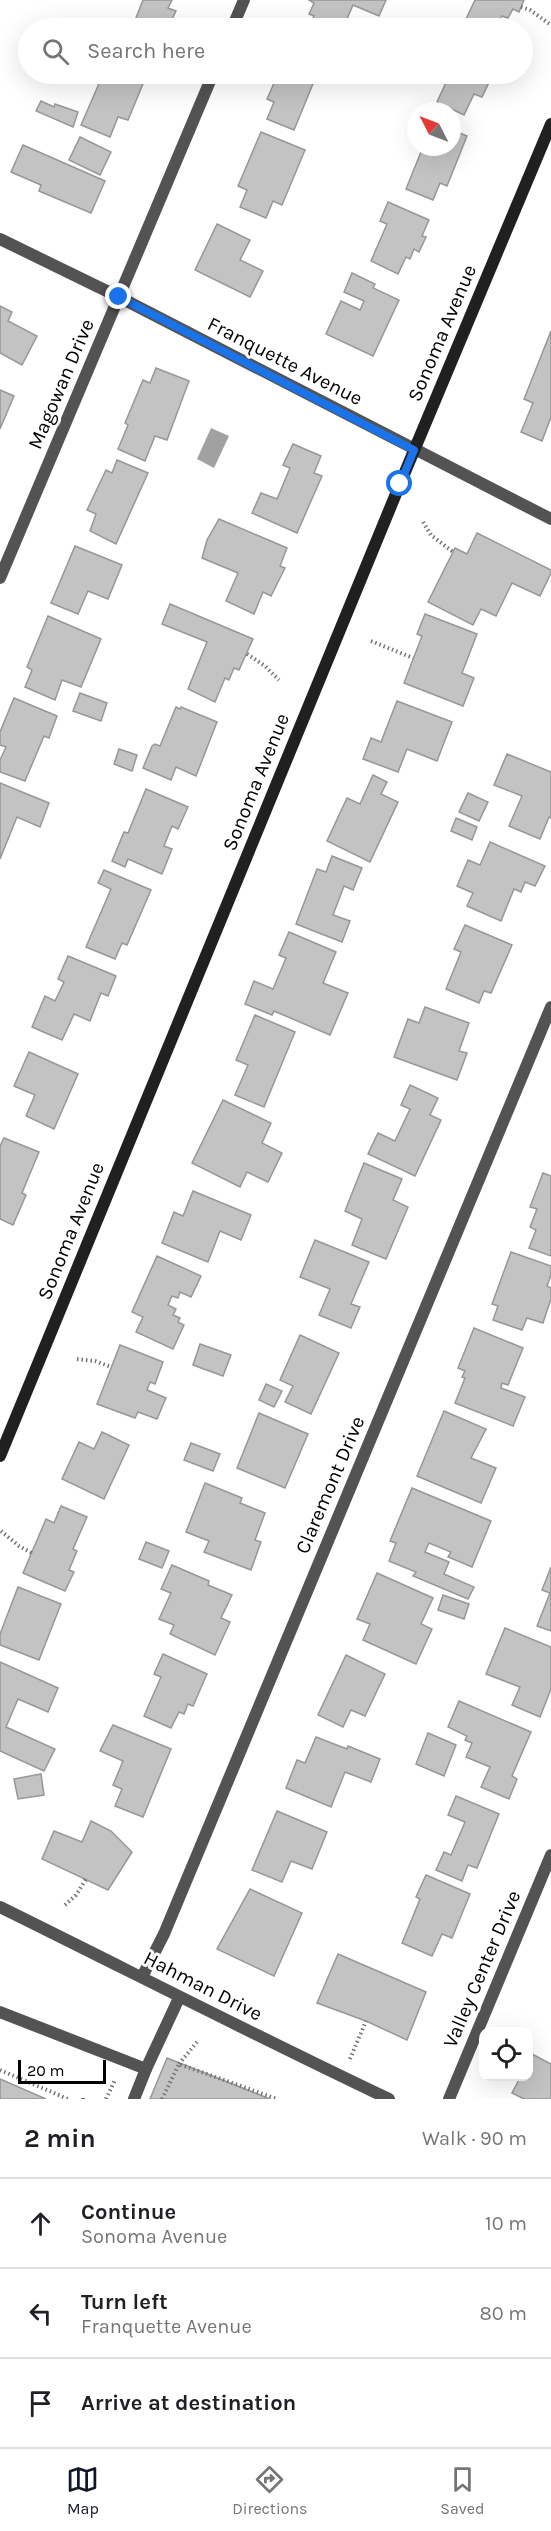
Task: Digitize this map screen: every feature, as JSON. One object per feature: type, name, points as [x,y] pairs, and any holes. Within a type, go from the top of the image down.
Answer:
[{"type":"street","points":[[236,18],[244,0]]},
{"type":"street","name":"Magowan Drive","points":[[0,578],[209,84]]},
{"type":"street","name":"Sonoma Avenue","points":[[0,1456],[414,450],[551,124]]},
{"type":"street","name":"Franquette Avenue","points":[[0,239],[119,297],[551,519]]},
{"type":"street","name":"Claremont Drive","points":[[142,1977],[164,1934],[551,1007]]},
{"type":"street","name":"Valley Center Drive","points":[[448,2099],[551,1855]]},
{"type":"street","name":"Hahman Drive","points":[[0,1908],[142,1977],[179,1998],[389,2099]]},
{"type":"street","points":[[134,2099],[179,1998]]},
{"type":"street","points":[[0,2012],[146,2069]]},
{"type":"path","points":[[521,7],[530,10],[551,26]]},
{"type":"path","points":[[423,522],[431,535],[453,552]]},
{"type":"path","points":[[371,641],[413,658]]},
{"type":"path","points":[[247,654],[265,666],[279,680]]},
{"type":"path","points":[[77,1359],[95,1361],[111,1367]]},
{"type":"path","points":[[1,1531],[19,1546],[32,1553]]},
{"type":"path","points":[[65,1905],[76,1895],[86,1879]]},
{"type":"path","points":[[341,2076],[356,2050],[366,2021]]},
{"type":"path","points":[[162,2099],[178,2064],[197,2042]]},
{"type":"path","points":[[178,2064],[276,2099]]},
{"type":"path","points":[[0,2070],[68,2099]]},
{"type":"path","points":[[106,2099],[115,2080]]},
{"type":"shaded area","points":[[211,428],[229,436],[214,468],[197,459]]},
{"type":"building","points":[[143,0],[172,0],[168,8],[176,11],[173,18],[136,18]]},
{"type":"building","points":[[309,0],[386,0],[379,16],[353,5],[347,18],[313,18],[314,16],[309,14],[314,3]]},
{"type":"building","points":[[475,0],[524,0],[519,12],[513,9],[508,18],[502,16],[501,18],[466,18]]},
{"type":"building","points":[[99,84],[143,84],[128,120],[118,117],[110,137],[81,125]]},
{"type":"building","points":[[274,84],[313,84],[294,130],[267,119],[274,102],[267,99]]},
{"type":"building","points":[[445,84],[488,84],[482,97],[474,94],[464,115],[461,114],[461,102],[437,102]]},
{"type":"building","points":[[41,101],[54,107],[55,104],[78,112],[73,127],[36,111]]},
{"type":"building","points":[[261,132],[305,150],[282,205],[273,201],[266,218],[240,207],[247,190],[238,186]]},
{"type":"building","points":[[461,134],[467,136],[461,151]]},
{"type":"building","points":[[80,137],[111,152],[100,175],[69,160]]},
{"type":"building","points":[[23,145],[105,181],[91,213],[39,191],[41,185],[11,172]]},
{"type":"building","points":[[419,156],[459,156],[447,186],[440,183],[433,200],[406,189]]},
{"type":"building","points":[[388,202],[429,220],[422,236],[426,237],[419,252],[414,249],[410,259],[406,257],[398,274],[371,261],[387,224],[380,221]]},
{"type":"building","points":[[217,224],[250,240],[240,260],[263,271],[250,297],[195,270]]},
{"type":"building","points":[[352,273],[375,284],[373,288],[399,300],[373,356],[326,334],[341,301],[360,310],[364,301],[344,292]]},
{"type":"building","points":[[0,306],[12,312],[8,321],[37,336],[22,365],[0,353]]},
{"type":"building","points":[[551,331],[551,417],[542,441],[521,432],[533,403],[524,399]]},
{"type":"building","points":[[156,368],[189,381],[167,440],[155,436],[145,461],[118,449],[128,425],[125,423],[143,380],[150,383]]},
{"type":"building","points":[[0,390],[14,396],[0,429]]},
{"type":"building","points":[[293,444],[321,456],[314,473],[322,476],[297,533],[252,513],[261,493],[277,499],[290,468],[283,465]]},
{"type":"building","points":[[117,460],[148,473],[116,544],[90,531],[96,514],[87,510],[106,470],[112,473]]},
{"type":"building","points":[[219,519],[287,548],[280,566],[285,568],[271,596],[263,592],[254,614],[226,601],[238,573],[202,558],[207,540]]},
{"type":"building","points":[[477,533],[551,570],[551,573],[540,596],[512,583],[496,616],[481,609],[473,625],[428,602],[455,548],[467,554]]},
{"type":"building","points":[[75,546],[122,565],[108,599],[88,591],[78,614],[51,603]]},
{"type":"building","points":[[170,604],[253,639],[239,670],[234,668],[229,680],[225,678],[215,702],[188,689],[207,642],[162,624]]},
{"type":"building","points":[[425,614],[477,634],[462,673],[474,678],[463,706],[404,683],[422,636],[417,634]]},
{"type":"building","points":[[48,616],[101,639],[81,687],[62,680],[55,700],[25,687],[32,670],[27,667]]},
{"type":"building","points":[[80,693],[107,703],[101,721],[73,711]]},
{"type":"building","points":[[14,698],[57,716],[49,738],[44,736],[25,781],[0,772],[0,760],[6,747],[0,745],[0,732]]},
{"type":"building","points":[[397,701],[452,722],[437,761],[407,749],[398,772],[363,759],[371,738],[381,742]]},
{"type":"building","points":[[176,707],[217,722],[196,776],[176,767],[171,780],[143,768],[152,746],[155,744],[160,746]]},
{"type":"building","points":[[119,749],[137,755],[132,771],[114,764]]},
{"type":"building","points":[[507,754],[551,772],[551,818],[549,817],[540,839],[509,826],[522,796],[494,785]]},
{"type":"building","points":[[373,775],[387,782],[381,794],[398,802],[370,862],[327,841],[347,798],[360,804]]},
{"type":"building","points":[[0,783],[49,803],[40,827],[17,817],[0,859]]},
{"type":"building","points":[[146,789],[188,807],[178,829],[172,826],[164,846],[172,849],[162,874],[128,859],[125,867],[112,861],[124,832],[128,833]]},
{"type":"building","points":[[468,793],[488,802],[479,821],[459,812]]},
{"type":"building","points":[[456,818],[477,827],[472,840],[451,831]]},
{"type":"building","points":[[490,842],[545,866],[535,886],[525,882],[521,892],[514,889],[501,921],[467,906],[473,893],[457,886],[468,860],[480,865]]},
{"type":"building","points":[[332,856],[362,868],[353,890],[344,886],[333,915],[350,921],[342,942],[296,924],[317,869],[326,872]]},
{"type":"building","points":[[104,870],[151,890],[127,945],[122,943],[115,959],[86,947],[111,889],[98,883]]},
{"type":"building","points":[[465,925],[512,945],[491,993],[484,991],[479,1003],[446,989],[461,952],[454,949]]},
{"type":"building","points":[[289,932],[336,952],[323,983],[348,993],[330,1035],[274,1011],[272,1015],[245,1004],[254,981],[273,989],[286,958],[279,955]]},
{"type":"building","points":[[68,956],[116,976],[108,996],[101,993],[90,1021],[74,1014],[62,1040],[32,1027],[45,996],[55,1001],[64,982],[58,979]]},
{"type":"building","points":[[425,1007],[469,1023],[459,1051],[467,1053],[457,1080],[394,1057],[408,1019],[419,1023]]},
{"type":"building","points":[[255,1015],[295,1032],[264,1107],[235,1095],[248,1065],[236,1060]]},
{"type":"building","points":[[29,1052],[78,1074],[54,1129],[26,1116],[35,1095],[14,1086]]},
{"type":"building","points":[[410,1085],[438,1098],[430,1115],[441,1120],[415,1176],[368,1154],[378,1133],[395,1141],[410,1109],[401,1105]]},
{"type":"building","points":[[223,1100],[271,1123],[262,1143],[282,1153],[268,1182],[247,1172],[240,1187],[192,1163]]},
{"type":"building","points":[[4,1138],[39,1152],[22,1193],[26,1195],[13,1225],[0,1219],[0,1146]]},
{"type":"building","points":[[364,1163],[402,1179],[393,1200],[408,1207],[386,1259],[352,1245],[362,1219],[345,1211]]},
{"type":"building","points":[[543,1173],[551,1176],[551,1256],[529,1248],[536,1230],[530,1227],[537,1209],[530,1207]]},
{"type":"building","points":[[193,1191],[251,1215],[241,1240],[220,1231],[208,1262],[162,1243],[174,1212],[183,1216]]},
{"type":"building","points":[[315,1240],[369,1262],[351,1304],[360,1307],[351,1328],[319,1315],[330,1289],[300,1277]]},
{"type":"building","points":[[511,1252],[551,1266],[547,1286],[551,1288],[551,1299],[543,1323],[527,1318],[522,1330],[493,1320],[498,1306],[492,1304]]},
{"type":"building","points":[[157,1256],[201,1276],[191,1297],[180,1292],[178,1298],[172,1296],[168,1305],[176,1309],[173,1315],[180,1318],[178,1322],[184,1325],[173,1349],[136,1332],[143,1317],[132,1312]]},
{"type":"building","points":[[474,1328],[523,1348],[508,1385],[502,1383],[501,1388],[525,1397],[513,1426],[455,1403],[465,1378],[462,1377],[465,1371],[458,1368]]},
{"type":"building","points":[[300,1335],[339,1353],[311,1414],[285,1402],[293,1386],[280,1380]]},
{"type":"building","points":[[200,1344],[231,1355],[223,1376],[193,1365]]},
{"type":"building","points":[[120,1345],[163,1362],[155,1384],[150,1382],[147,1390],[166,1398],[157,1419],[138,1412],[135,1418],[97,1404]]},
{"type":"building","points":[[266,1384],[282,1391],[274,1407],[259,1400]]},
{"type":"building","points":[[444,1411],[486,1429],[471,1458],[496,1468],[481,1503],[417,1476]]},
{"type":"building","points":[[259,1413],[308,1434],[285,1488],[237,1468]]},
{"type":"building","points":[[102,1432],[129,1445],[104,1499],[62,1479],[79,1442],[94,1449]]},
{"type":"building","points":[[191,1443],[220,1454],[213,1471],[184,1460]]},
{"type":"building","points":[[205,1483],[242,1498],[240,1503],[265,1513],[255,1540],[261,1542],[251,1570],[204,1552],[209,1541],[186,1532]]},
{"type":"building","points":[[412,1488],[491,1521],[472,1567],[448,1557],[451,1552],[429,1543],[425,1552],[449,1562],[444,1574],[474,1587],[468,1599],[413,1576],[416,1572],[389,1561],[396,1543],[390,1541]]},
{"type":"building","points":[[61,1506],[87,1517],[73,1549],[77,1551],[69,1570],[74,1572],[65,1591],[23,1573],[46,1519],[54,1523]]},
{"type":"building","points":[[146,1542],[169,1551],[162,1568],[139,1559]]},
{"type":"building","points":[[172,1565],[209,1581],[208,1585],[232,1595],[221,1618],[230,1622],[215,1655],[170,1634],[174,1625],[159,1619],[171,1593],[161,1589]]},
{"type":"building","points":[[551,1567],[551,1631],[537,1626],[550,1593],[542,1590]]},
{"type":"building","points":[[377,1573],[433,1598],[421,1624],[432,1629],[416,1664],[363,1640],[370,1624],[357,1619]]},
{"type":"building","points":[[18,1587],[61,1604],[39,1660],[0,1645],[0,1634]]},
{"type":"building","points":[[443,1595],[469,1604],[464,1619],[438,1610]]},
{"type":"building","points":[[505,1628],[551,1647],[551,1689],[540,1717],[512,1705],[520,1687],[486,1674]]},
{"type":"building","points":[[163,1654],[207,1674],[193,1706],[188,1704],[184,1714],[179,1712],[171,1728],[144,1716],[161,1677],[154,1674]]},
{"type":"building","points":[[346,1655],[385,1674],[365,1716],[351,1710],[343,1727],[318,1715]]},
{"type":"building","points":[[0,1662],[58,1688],[48,1712],[18,1699],[6,1727],[55,1749],[44,1771],[0,1751]]},
{"type":"building","points":[[459,1701],[531,1732],[512,1776],[517,1779],[509,1799],[481,1787],[490,1767],[466,1757],[472,1743],[465,1740],[467,1736],[448,1727]]},
{"type":"building","points":[[113,1725],[171,1749],[143,1817],[115,1806],[122,1789],[113,1785],[123,1761],[100,1751]]},
{"type":"building","points":[[428,1733],[456,1745],[444,1776],[416,1764]]},
{"type":"building","points":[[316,1737],[347,1749],[348,1746],[380,1759],[371,1782],[345,1772],[331,1807],[286,1788],[297,1760],[305,1763]]},
{"type":"building","points":[[41,1774],[44,1795],[18,1799],[14,1779]]},
{"type":"building","points":[[456,1796],[499,1814],[477,1868],[468,1865],[462,1881],[436,1870],[444,1852],[451,1855],[465,1822],[448,1815]]},
{"type":"building","points":[[277,1811],[327,1832],[312,1869],[291,1861],[282,1882],[252,1870]]},
{"type":"building","points":[[91,1821],[111,1831],[132,1852],[108,1890],[42,1859],[54,1831],[82,1842]]},
{"type":"building","points":[[426,1875],[470,1894],[452,1938],[442,1934],[432,1956],[402,1943],[420,1899],[416,1897]]},
{"type":"building","points":[[250,1889],[302,1913],[274,1976],[217,1949]]},
{"type":"building","points":[[338,1954],[426,1992],[407,2040],[366,2021],[317,2003]]},
{"type":"building","points":[[533,2055],[551,2064],[551,2099],[524,2099],[512,2093],[518,2081],[533,2081]]},
{"type":"building","points":[[167,2058],[270,2099],[150,2099]]},
{"type":"building","points":[[0,2079],[46,2099],[0,2099]]},
{"type":"route","points":[[119,297],[414,450],[400,484]]}]
